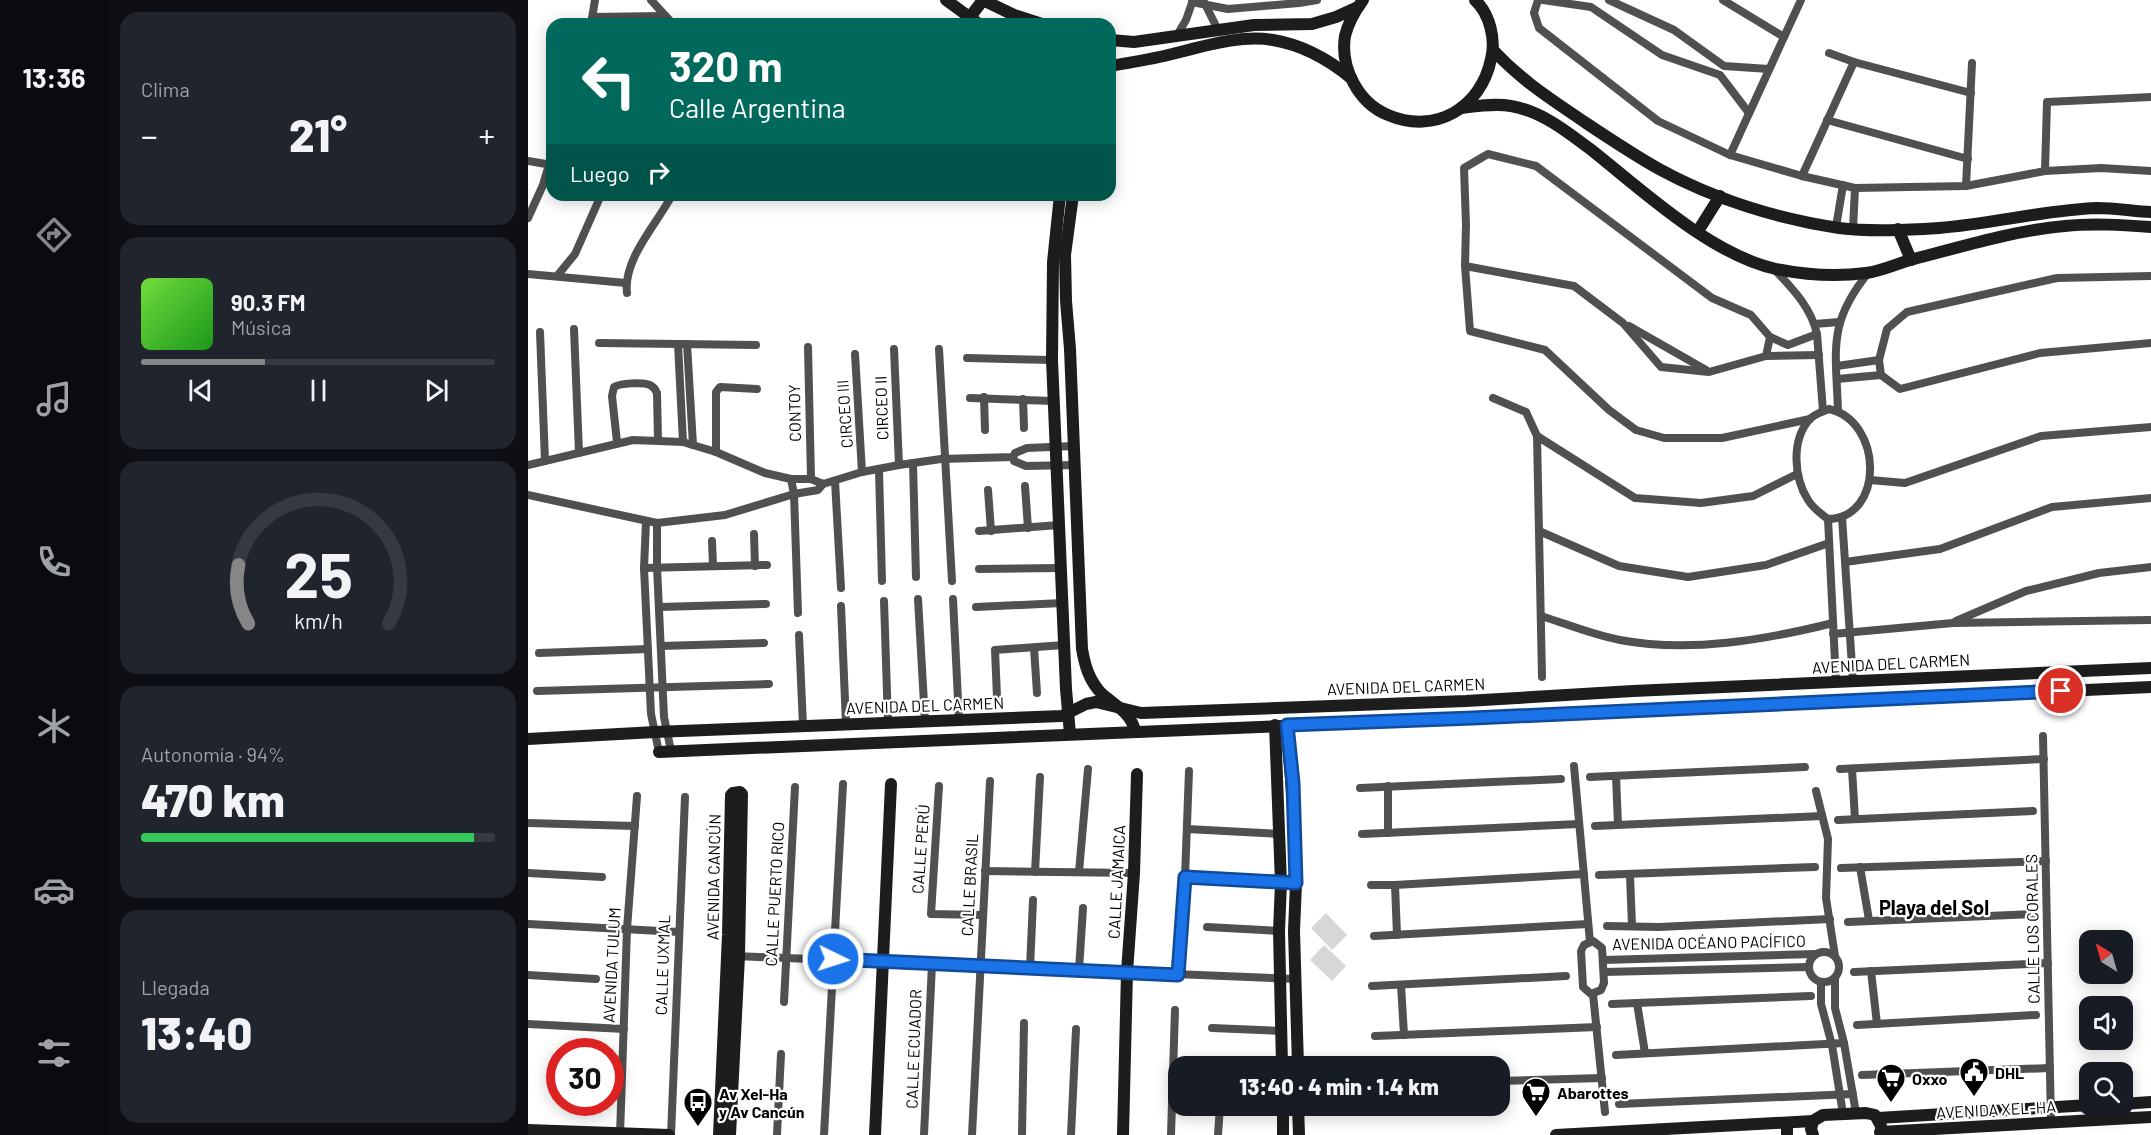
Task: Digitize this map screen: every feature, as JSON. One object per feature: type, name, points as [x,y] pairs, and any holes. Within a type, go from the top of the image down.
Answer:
[{"type":"street","points":[[592,18],[595,0]]},
{"type":"street","points":[[651,0],[665,16]]},
{"type":"street","points":[[946,0],[971,18]]},
{"type":"street","points":[[976,18],[983,0],[1023,18]]},
{"type":"street","points":[[1176,37],[1193,1],[1204,1],[1228,9],[1317,0]]},
{"type":"street","points":[[1361,3],[1353,14],[1345,36],[1345,60],[1351,78],[1367,101],[1386,115],[1409,122],[1432,121],[1455,113],[1475,97],[1488,75],[1493,50],[1490,25],[1475,0]]},
{"type":"street","points":[[1538,0],[1534,13],[1539,28],[1658,121],[1730,155],[1802,176],[1855,188],[1966,186],[2045,171],[2102,168],[2151,171]]},
{"type":"street","points":[[1543,0],[1593,3],[1662,55],[1720,75],[1749,113]]},
{"type":"street","points":[[1609,0],[1674,30],[1724,66],[1769,69]]},
{"type":"street","points":[[1723,0],[1784,37]]},
{"type":"street","points":[[1730,155],[1801,0]]},
{"type":"street","points":[[1204,1],[1218,30]]},
{"type":"street","points":[[1116,40],[1134,42],[1270,23],[1312,24],[1336,17],[1361,3]]},
{"type":"street","points":[[636,18],[665,16]]},
{"type":"street","points":[[1116,65],[1220,43],[1246,39],[1271,39],[1317,54],[1351,78]]},
{"type":"street","points":[[1134,42],[1139,61]]},
{"type":"street","points":[[1493,50],[1514,73],[1540,93],[1661,170],[1720,196],[1797,220],[1853,229],[1898,229],[1987,223],[2096,208],[2151,212]]},
{"type":"street","points":[[1829,53],[1854,62],[1971,93]]},
{"type":"street","points":[[1802,176],[1854,62]]},
{"type":"street","points":[[1966,186],[1972,63]]},
{"type":"street","points":[[2045,171],[2047,102],[2151,97]]},
{"type":"street","points":[[1461,108],[1511,106],[1541,116],[1575,138],[1715,243],[1744,258],[1774,268],[1815,275],[1845,275],[1869,272],[2000,238],[2064,226],[2151,227]]},
{"type":"street","points":[[1827,120],[1968,159]]},
{"type":"street","points":[[1817,334],[1788,345],[1770,337],[1751,315],[1712,298],[1536,166],[1488,154],[1464,168],[1466,225],[1464,266],[1470,331],[1545,350],[1609,410],[1636,430],[1664,438],[1722,438],[1810,418],[1829,409],[1838,411],[1849,419],[1867,445],[1871,463],[1870,480],[1852,512],[1842,517],[1828,519]]},
{"type":"street","points":[[528,161],[546,164]]},
{"type":"street","points":[[528,218],[546,178]]},
{"type":"street","points":[[1836,227],[1843,185]]},
{"type":"street","points":[[1853,229],[1855,188]]},
{"type":"street","points":[[1698,231],[1720,196]]},
{"type":"street","points":[[557,276],[574,254],[598,201]]},
{"type":"street","points":[[627,293],[626,283],[646,234],[663,213],[669,201]]},
{"type":"street","points":[[1059,201],[1053,262],[1052,355],[1070,734]]},
{"type":"street","points":[[1072,201],[1065,255],[1066,301],[1083,658],[1086,671],[1092,681],[1100,692],[1129,716],[1135,731]]},
{"type":"street","points":[[1898,229],[1911,260]]},
{"type":"street","points":[[1464,266],[1574,286],[1623,322],[1709,372]]},
{"type":"street","points":[[1774,268],[1803,302],[1815,324],[1823,411]]},
{"type":"street","points":[[1838,411],[1836,338],[1839,322],[1850,299],[1869,272]]},
{"type":"street","points":[[528,274],[626,283]]},
{"type":"street","points":[[1881,375],[1879,360],[1887,329],[1907,312],[2057,279],[2151,276]]},
{"type":"street","points":[[1623,322],[1661,367],[1709,372],[1766,356],[1819,355]]},
{"type":"street","points":[[1815,324],[1839,322]]},
{"type":"street","points":[[574,328],[579,453]]},
{"type":"street","points":[[540,332],[545,461]]},
{"type":"street","points":[[1766,356],[1770,337]]},
{"type":"street","points":[[599,343],[756,345]]},
{"type":"street","points":[[1837,379],[1881,375],[1900,389],[2040,353],[2151,343]]},
{"type":"street","points":[[682,344],[683,442]]},
{"type":"street","points":[[682,344],[693,445]]},
{"type":"street","points":[[1788,345],[1788,356]]},
{"type":"street","name":"CONTOY","points":[[808,347],[811,479]]},
{"type":"street","name":"CIRCEO II","points":[[894,349],[899,465]]},
{"type":"street","points":[[939,349],[952,581]]},
{"type":"street","points":[[967,358],[1052,355],[1070,349]]},
{"type":"street","name":"CIRCEO III","points":[[855,354],[862,472]]},
{"type":"street","points":[[1837,366],[1879,360]]},
{"type":"street","points":[[617,442],[612,396],[614,387],[620,384],[650,385],[655,389],[658,440]]},
{"type":"street","points":[[716,452],[716,392],[720,387],[757,389]]},
{"type":"street","points":[[1822,397],[1832,398],[1838,394]]},
{"type":"street","points":[[970,398],[1054,401]]},
{"type":"street","points":[[984,398],[985,430]]},
{"type":"street","points":[[1493,398],[1526,412],[1537,436],[1542,676]]},
{"type":"street","points":[[1023,399],[1024,428]]},
{"type":"street","points":[[1810,418],[1802,431],[1797,474],[1809,502],[1828,519],[1836,682]]},
{"type":"street","points":[[1870,480],[1905,483],[2041,436],[2151,427]]},
{"type":"street","points":[[1537,436],[1635,498],[1701,503],[1754,496],[1797,474]]},
{"type":"street","points":[[528,465],[617,442],[658,440],[683,442],[716,452],[765,473],[791,479],[811,479],[823,484]]},
{"type":"street","points":[[1013,457],[1015,453],[1027,448],[1074,446]]},
{"type":"street","points":[[1013,457],[1014,461],[1026,466],[1075,465]]},
{"type":"street","points":[[528,495],[657,524],[725,515],[794,494],[818,490],[823,484],[862,472],[899,465],[946,459],[1013,457]]},
{"type":"street","points":[[913,463],[916,577]]},
{"type":"street","points":[[879,470],[882,580]]},
{"type":"street","points":[[791,479],[794,494],[798,613]]},
{"type":"street","points":[[835,481],[841,588]]},
{"type":"street","points":[[1025,486],[1028,528]]},
{"type":"street","points":[[988,490],[991,531]]},
{"type":"street","points":[[1845,562],[1940,549],[2052,507],[2151,498]]},
{"type":"street","points":[[1058,508],[1076,509]]},
{"type":"street","points":[[1842,517],[1853,681]]},
{"type":"street","points":[[646,522],[644,568],[651,714],[661,732]]},
{"type":"street","points":[[657,524],[663,687],[661,732],[665,751],[2151,687]]},
{"type":"street","points":[[979,531],[1059,525]]},
{"type":"street","points":[[1539,531],[1618,566],[1688,577],[1766,565],[1829,543]]},
{"type":"street","points":[[754,534],[755,566]]},
{"type":"street","points":[[712,541],[713,566]]},
{"type":"street","points":[[644,568],[767,565]]},
{"type":"street","points":[[1953,623],[2026,591],[2099,573],[2151,567]]},
{"type":"street","points":[[979,569],[1061,568]]},
{"type":"street","points":[[1831,584],[1846,583]]},
{"type":"street","points":[[918,599],[925,721]]},
{"type":"street","points":[[953,599],[958,720]]},
{"type":"street","points":[[884,601],[888,723]]},
{"type":"street","points":[[975,608],[1062,603]]},
{"type":"street","points":[[660,607],[766,604]]},
{"type":"street","points":[[841,606],[846,724]]},
{"type":"street","points":[[1541,616],[1620,640],[1695,646],[1789,634],[1833,623]]},
{"type":"street","points":[[1833,634],[1953,623],[2151,620]]},
{"type":"street","points":[[799,635],[803,726]]},
{"type":"street","points":[[661,646],[764,643]]},
{"type":"street","points":[[997,697],[995,650],[1064,645]]},
{"type":"street","points":[[1034,648],[1037,693]]},
{"type":"street","points":[[539,653],[648,649]]},
{"type":"street","points":[[1065,660],[1083,658]]},
{"type":"street","name":"AVENIDA DEL CARMEN","points":[[528,739],[1062,716],[1086,704],[1096,702],[1141,713],[1466,701],[1633,691],[2151,668]]},
{"type":"street","points":[[2108,670],[2108,689]]},
{"type":"street","points":[[1898,680],[1898,698]]},
{"type":"street","points":[[537,691],[769,684]]},
{"type":"street","points":[[1793,684],[1794,703]]},
{"type":"street","points":[[1633,691],[1634,710]]},
{"type":"street","points":[[1466,701],[1473,709],[1473,718]]},
{"type":"street","points":[[1281,725],[1293,783],[1298,1056]]},
{"type":"street","points":[[1281,725],[1278,784],[1282,1056]]},
{"type":"street","points":[[737,729],[737,749]]},
{"type":"street","name":"CALLE LOS CORALES","points":[[2043,736],[2051,1122]]},
{"type":"street","points":[[1840,769],[2044,759]]},
{"type":"street","points":[[1574,766],[1590,942]]},
{"type":"street","points":[[1590,777],[1804,767]]},
{"type":"street","points":[[1852,769],[1855,819]]},
{"type":"street","points":[[1079,872],[1088,770]]},
{"type":"street","points":[[1178,975],[1189,771]]},
{"type":"street","name":"CALLE JAMAICA","points":[[1123,1135],[1127,972],[1134,873],[1137,774]]},
{"type":"street","points":[[1616,776],[1618,825]]},
{"type":"street","points":[[1035,872],[1040,777]]},
{"type":"street","points":[[1360,788],[1561,779]]},
{"type":"street","name":"CALLE BRASIL","points":[[972,1135],[990,781]]},
{"type":"street","points":[[1278,784],[1293,783]]},
{"type":"street","points":[[824,1135],[843,784]]},
{"type":"street","points":[[875,1135],[891,784]]},
{"type":"street","name":"CALLE PERÚ","points":[[939,786],[932,914],[983,915]]},
{"type":"street","points":[[1388,786],[1388,833]]},
{"type":"street","name":"CALLE PUERTO RICO","points":[[784,1002],[795,787]]},
{"type":"street","points":[[1816,791],[1828,839],[1826,897],[1835,956],[1839,964],[1835,978],[1835,1008],[1845,1043],[1856,1113]]},
{"type":"street","name":"AVENIDA CANCÚN","points":[[719,1135],[729,1032],[742,794],[736,792],[731,795],[733,956]]},
{"type":"street","name":"AVENIDA TULUM","points":[[620,1134],[627,929],[637,796]]},
{"type":"street","name":"CALLE UXMAL","points":[[670,1135],[685,797]]},
{"type":"street","points":[[1838,820],[2033,811]]},
{"type":"street","points":[[1595,826],[1822,816]]},
{"type":"street","points":[[528,823],[635,826]]},
{"type":"street","points":[[1362,834],[1579,824]]},
{"type":"street","points":[[1187,829],[1280,834]]},
{"type":"street","points":[[1841,868],[2046,861]]},
{"type":"street","points":[[1599,875],[1815,867]]},
{"type":"street","points":[[1860,867],[1869,920]]},
{"type":"street","points":[[985,871],[1134,873]]},
{"type":"street","points":[[528,873],[602,877]]},
{"type":"street","points":[[1371,885],[1584,874]]},
{"type":"street","points":[[1630,875],[1632,926]]},
{"type":"street","points":[[1185,877],[1296,883]]},
{"type":"street","points":[[1395,885],[1397,935]]},
{"type":"street","points":[[1030,968],[1033,900]]},
{"type":"street","points":[[1079,970],[1083,908]]},
{"type":"street","points":[[1848,922],[2035,914]]},
{"type":"street","points":[[1607,926],[1830,919]]},
{"type":"street","points":[[528,924],[679,932]]},
{"type":"street","points":[[1374,936],[1588,924]]},
{"type":"street","points":[[1207,927],[1279,931]]},
{"type":"street","points":[[1590,942],[1600,945],[1603,960],[1603,987],[1599,992],[1593,994],[1585,990],[1582,984],[1581,951],[1584,945],[1590,942]]},
{"type":"street","points":[[1835,956],[1826,952],[1816,954],[1809,967],[1812,976],[1821,982],[1835,978]]},
{"type":"street","name":"AVENIDA OCÉANO PACÍFICO","points":[[1603,960],[1816,954]]},
{"type":"street","points":[[733,956],[1295,979]]},
{"type":"street","points":[[1854,972],[2048,963]]},
{"type":"street","name":"CALLE ECUADOR","points":[[924,1135],[932,964]]},
{"type":"street","name":"AVENIDA OCÉANO PACÍFICO","points":[[1604,972],[1809,967]]},
{"type":"street","points":[[1871,971],[1877,1024]]},
{"type":"street","points":[[528,975],[596,979]]},
{"type":"street","points":[[1372,986],[1566,976]]},
{"type":"street","points":[[1821,982],[1821,1004],[1832,1045],[1843,1114]]},
{"type":"street","points":[[1401,985],[1404,1035]]},
{"type":"street","points":[[1593,994],[1605,1112]]},
{"type":"street","points":[[1612,1004],[1811,996]]},
{"type":"street","points":[[1637,1003],[1645,1053]]},
{"type":"street","points":[[1171,1135],[1176,1010]]},
{"type":"street","points":[[1857,1025],[2036,1015]]},
{"type":"street","points":[[1022,1135],[1024,1023]]},
{"type":"street","points":[[528,1024],[624,1029]]},
{"type":"street","points":[[1376,1036],[1597,1027]]},
{"type":"street","points":[[1212,1028],[1281,1031]]},
{"type":"street","points":[[1071,1135],[1076,1029]]},
{"type":"street","name":"AVENIDA CANCÚN","points":[[729,1032],[730,1135]]},
{"type":"street","points":[[1616,1055],[1845,1043]]},
{"type":"street","points":[[777,1135],[782,1054]]},
{"type":"street","points":[[1862,1075],[2050,1068]]},
{"type":"street","points":[[1510,1082],[1602,1078]]},
{"type":"street","points":[[1619,1104],[1853,1094]]},
{"type":"street","points":[[2133,1103],[2151,1102]]},
{"type":"street","name":"AVENIDA XEL-HA","points":[[1813,1121],[1819,1116],[1856,1113],[1870,1113],[1878,1118],[2079,1107]]},
{"type":"street","points":[[1944,1114],[1945,1128]]},
{"type":"street","points":[[1218,1135],[1219,1116]]},
{"type":"street","points":[[1283,1116],[1283,1135]]},
{"type":"street","points":[[1298,1116],[1299,1135]]},
{"type":"street","name":"AVENIDA XEL-HA","points":[[1878,1133],[2151,1117]]},
{"type":"street","points":[[1878,1118],[1881,1127],[1878,1133]]},
{"type":"street","points":[[1556,1135],[1787,1129],[1813,1121],[1812,1135]]},
{"type":"street","points":[[528,1130],[670,1135]]},
{"type":"shaded area","points":[[1326,913],[1347,935],[1332,950],[1311,928]]},
{"type":"shaded area","points":[[1324,945],[1346,966],[1332,981],[1310,960]]},
{"type":"place","name":"DHL","points":[[1974,1098]]},
{"type":"place","name":"Oxxo","points":[[1891,1104]]},
{"type":"place","name":"Abarottes","points":[[1536,1118]]},
{"type":"place","name":"Av Xel-Ha y Av Cancún","points":[[698,1128]]},
{"type":"district","name":"Playa del Sol","points":[[1934,907]]},
{"type":"route","points":[[833,959],[1178,975],[1185,877],[1296,883],[1293,783],[1287,725],[2061,691]]}]
